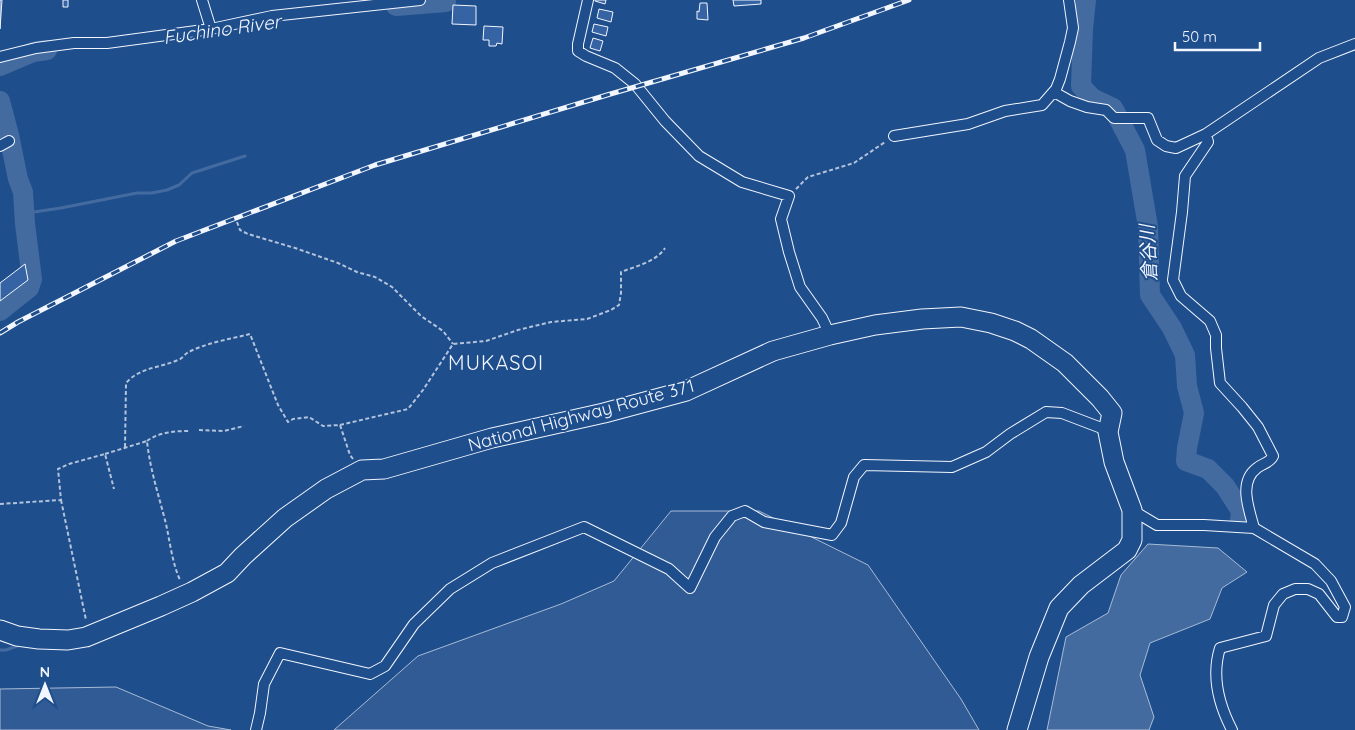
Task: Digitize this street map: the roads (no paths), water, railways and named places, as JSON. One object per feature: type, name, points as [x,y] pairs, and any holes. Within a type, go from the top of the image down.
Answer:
[{"type":"highway","name":"National Highway Route 371","points":[[0,630],[39,640],[68,640],[86,637],[161,606],[227,573],[285,518],[326,489],[362,470],[384,469],[492,438],[604,413],[686,391],[773,351],[830,335],[876,325],[922,319],[961,317],[991,323],[1031,339],[1064,362],[1100,398],[1112,413],[1108,432],[1114,462],[1132,510],[1132,540],[1127,550],[1082,585],[1059,608],[1039,656],[1017,730]]},
{"type":"street","points":[[202,0],[211,29]]},
{"type":"street","points":[[0,57],[55,45],[107,43],[211,29],[272,16],[420,0]]},
{"type":"street","points":[[588,0],[578,51],[615,68],[635,84],[665,121],[699,156],[742,182],[788,196],[781,219],[789,252],[800,287],[822,318],[830,335]]},
{"type":"street","points":[[894,136],[968,124],[1005,111],[1042,105],[1054,92],[1060,79],[1073,28],[1069,0]]},
{"type":"street","points":[[1054,92],[1070,101],[1087,107],[1106,110],[1114,118],[1148,118],[1157,140],[1166,146],[1176,148],[1206,134],[1319,58],[1355,44]]},
{"type":"street","points":[[1206,134],[1208,142],[1185,176],[1173,280],[1182,296],[1210,321],[1216,335],[1220,383],[1258,427],[1273,456],[1271,461],[1256,468],[1246,482],[1247,502],[1254,528]]},
{"type":"street","points":[[256,730],[264,684],[280,653],[370,674],[385,666],[414,624],[450,588],[492,563],[584,527],[669,569],[690,588],[715,537],[732,516],[745,511],[764,522],[832,535],[841,523],[854,477],[864,465],[952,468],[986,452],[1010,434],[1046,412],[1062,413],[1088,422],[1108,432]]},
{"type":"street","points":[[1132,510],[1157,525],[1254,528],[1315,564],[1331,581],[1345,607],[1342,617],[1337,617],[1319,594],[1308,589],[1294,589],[1283,594],[1274,605],[1266,636],[1220,648],[1217,656],[1215,677],[1218,698],[1232,730]]},
{"type":"waterway","name":"倉谷川","points":[[1086,0],[1081,86],[1092,98],[1113,108],[1135,150],[1148,227],[1150,295],[1172,328],[1185,355],[1187,386],[1194,413],[1186,461],[1208,469],[1225,486],[1241,511],[1240,521]]},
{"type":"waterway","name":"Fuchino River","points":[[396,6],[446,2]]},
{"type":"waterway","name":"Fuchino River","points":[[0,66],[33,52],[47,50]]},
{"type":"waterway","name":"Fuchino River","points":[[0,101],[18,179],[23,192],[32,279],[29,288],[0,311]]},
{"type":"waterway","points":[[25,214],[137,193],[167,190],[179,185],[192,173],[245,156]]},
{"type":"waterway","points":[[0,650],[20,645]]},
{"type":"railway","points":[[0,333],[176,241],[375,165],[804,38],[909,0]]},
{"type":"district","name":"MUKASOI","points":[[496,362]]}]
